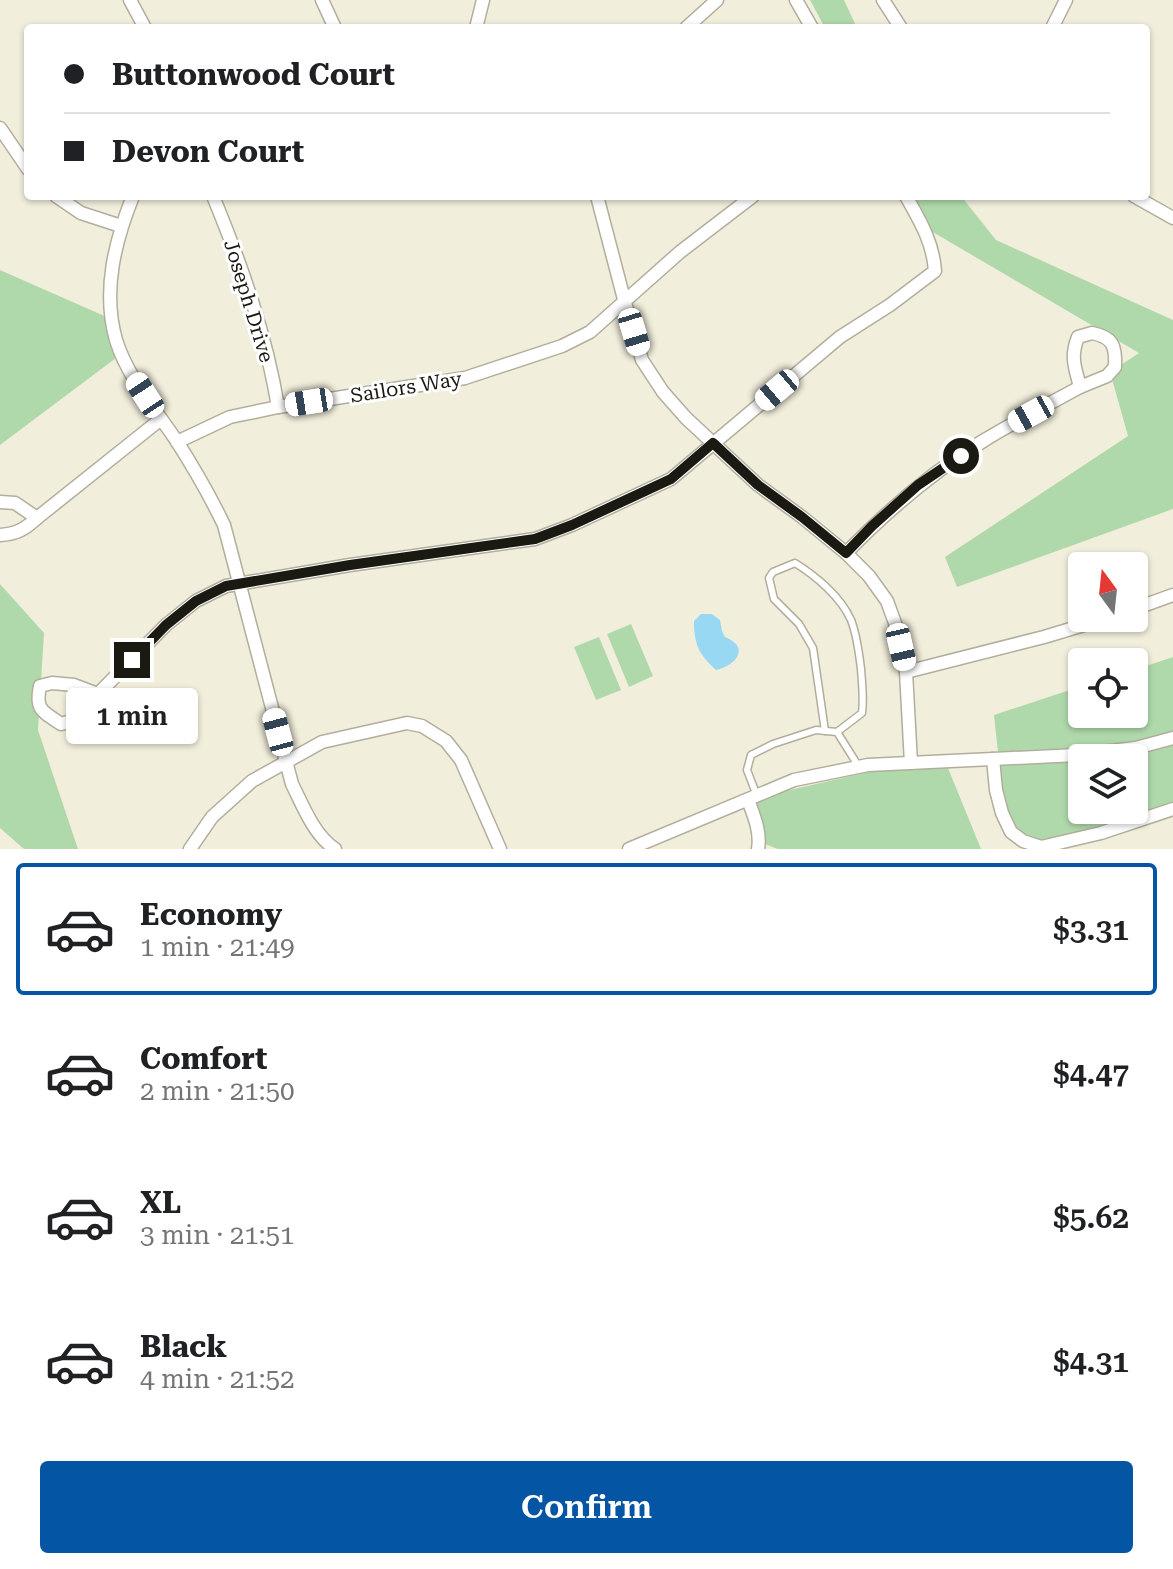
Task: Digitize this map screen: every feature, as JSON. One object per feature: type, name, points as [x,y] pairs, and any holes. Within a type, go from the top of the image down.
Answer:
[{"type":"street","points":[[130,0],[143,24]]},
{"type":"street","points":[[322,0],[333,24]]},
{"type":"street","points":[[477,24],[483,0]]},
{"type":"street","points":[[690,24],[717,0]]},
{"type":"street","points":[[796,0],[810,24]]},
{"type":"street","points":[[883,0],[898,24]]},
{"type":"street","points":[[1054,24],[1066,0]]},
{"type":"street","points":[[0,128],[24,163]]},
{"type":"street","points":[[62,200],[81,213],[121,226]]},
{"type":"street","points":[[131,200],[121,226],[110,285],[111,317],[116,341],[130,371],[207,491],[224,525],[292,784],[308,818],[335,849]]},
{"type":"street","name":"Joseph Drive","points":[[215,200],[252,302],[278,407]]},
{"type":"street","points":[[598,200],[642,360],[663,392],[686,418],[758,485],[846,553],[869,576],[887,601],[906,672],[911,763]]},
{"type":"street","name":"Sailors Way","points":[[177,442],[230,417],[465,378],[562,346],[590,332],[680,252],[748,200]]},
{"type":"street","points":[[98,694],[74,685],[52,683],[40,686],[37,699],[41,711],[61,724],[71,721],[98,694],[166,625],[196,601],[226,586],[535,539],[671,479],[840,337],[935,271],[928,235],[908,200]]},
{"type":"street","points":[[1141,200],[1173,218]]},
{"type":"street","points":[[846,553],[918,485],[982,441],[1080,387],[1107,376],[1115,367],[1115,357],[1111,341],[1105,335],[1092,333],[1078,337],[1073,361],[1080,387]]},
{"type":"street","points":[[0,535],[15,534],[27,528],[161,419]]},
{"type":"street","points":[[0,502],[15,503],[37,518]]},
{"type":"street","points":[[1148,604],[1173,595]]},
{"type":"street","points":[[906,672],[1068,630]]},
{"type":"street","points":[[190,849],[212,817],[252,781],[322,742],[407,723],[422,726],[446,741],[461,760],[500,849]]},
{"type":"street","points":[[629,849],[794,780],[859,767],[1077,755],[1136,748],[1173,738]]},
{"type":"street","points":[[993,759],[996,790],[1011,832],[1023,841],[1041,847],[1101,833],[1173,809]]},
{"type":"street","points":[[752,798],[758,827],[758,849]]},
{"type":"lane","points":[[752,798],[747,770],[751,755],[816,730],[825,731],[837,732],[862,713],[864,697],[851,619],[829,589],[795,563],[773,572],[769,578],[770,587],[774,599],[799,624],[813,648],[825,731]]},
{"type":"lane","points":[[837,732],[859,767]]},
{"type":"green space","points":[[810,0],[844,0],[855,24],[823,24]]},
{"type":"green space","points":[[914,200],[964,200],[996,240],[1173,320],[1173,509],[957,587],[945,557],[1128,436],[1110,372],[1139,353],[931,231]]},
{"type":"green space","points":[[0,270],[109,318],[120,355],[0,445]]},
{"type":"green space","points":[[0,584],[44,633],[38,730],[78,849],[24,849],[0,828]]},
{"type":"green space","points":[[631,624],[653,676],[629,687],[607,634]]},
{"type":"green space","points":[[599,637],[621,690],[596,700],[574,647]]},
{"type":"green space","points":[[1173,657],[1173,804],[1148,813],[1148,744],[1068,744],[1068,824],[1118,824],[1057,846],[1006,827],[994,715],[1068,691],[1068,728],[1148,728],[1148,665]]},
{"type":"green space","points":[[946,763],[981,849],[778,849],[759,842],[750,799],[904,764]]},
{"type":"water","points":[[701,614],[712,614],[720,620],[725,637],[737,646],[738,656],[730,665],[716,670],[705,659],[695,637],[694,621]]},
{"type":"route","points":[[132,660],[166,625],[196,601],[226,586],[535,539],[671,479],[713,443],[758,485],[846,553],[918,485],[961,456]]}]
